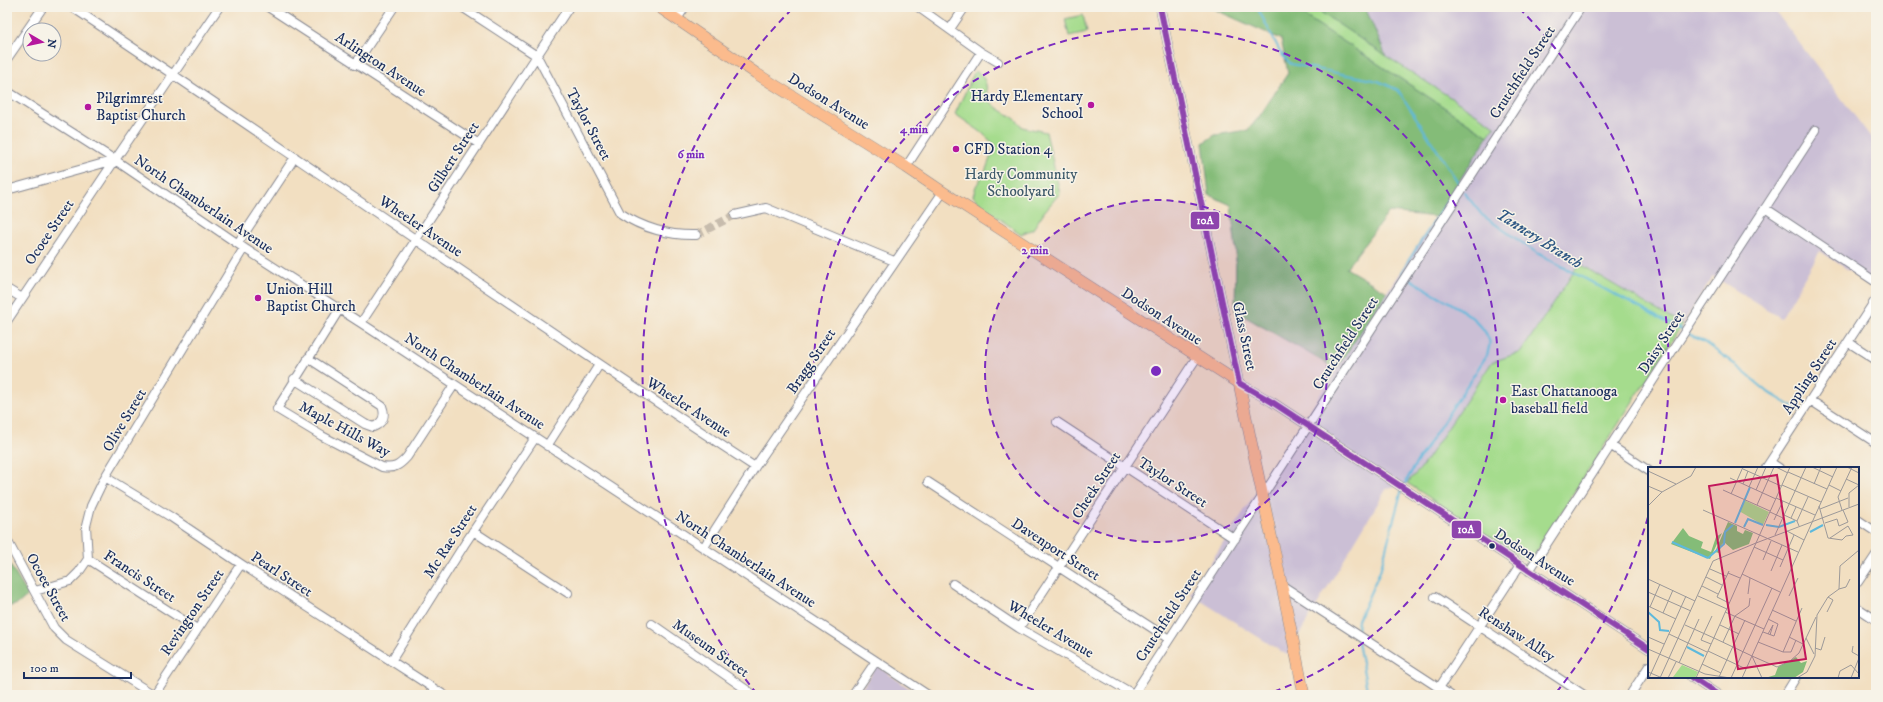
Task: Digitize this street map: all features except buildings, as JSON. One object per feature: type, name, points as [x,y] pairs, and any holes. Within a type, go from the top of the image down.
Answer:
[{"type":"main road","name":"Dodson Avenue","points":[[659,7],[757,74],[906,167],[1239,383]]},
{"type":"main road","name":"Glass Street","points":[[1239,383],[1262,496],[1283,586],[1304,695]]},
{"type":"street","points":[[7,59],[43,7]]},
{"type":"street","name":"Wheeler Avenue","points":[[72,7],[416,239],[599,365],[755,467]]},
{"type":"street","name":"Ocoee Street","points":[[7,321],[219,7]]},
{"type":"street","name":"Arlington Avenue","points":[[268,7],[479,144]]},
{"type":"street","points":[[355,64],[394,7]]},
{"type":"street","name":"Taylor Street","points":[[462,7],[537,56],[620,214],[670,234],[696,235]]},
{"type":"street","name":"Gilbert Street","points":[[361,322],[569,7]]},
{"type":"street","points":[[677,19],[685,7]]},
{"type":"street","points":[[918,7],[981,52],[998,62]]},
{"type":"street","points":[[950,29],[964,7]]},
{"type":"street","name":"Glass Street","points":[[1160,7],[1239,383]]},
{"type":"street","name":"Crutchfield Street","points":[[1134,695],[1234,538],[1581,7]]},
{"type":"street","points":[[906,167],[981,52]]},
{"type":"street","name":"North Chamberlain Avenue","points":[[7,91],[115,160],[241,246],[339,310],[361,322],[454,385],[704,547],[928,695]]},
{"type":"street","name":"Daisy Street","points":[[1529,570],[1816,130]]},
{"type":"street","name":"Olive Street","points":[[88,559],[86,526],[91,506],[105,477],[295,157]]},
{"type":"street","name":"Ocoee Street","points":[[7,190],[115,160]]},
{"type":"street","name":"Bragg Street","points":[[704,547],[755,467],[894,261],[943,192]]},
{"type":"street","points":[[735,215],[766,208],[894,261]]},
{"type":"street","points":[[1765,208],[1876,282]]},
{"type":"street","points":[[7,289],[22,298]]},
{"type":"street","name":"Appling Street","points":[[1768,465],[1876,299]]},
{"type":"street","points":[[308,358],[382,406],[384,413],[383,419],[379,425],[373,427],[365,424],[294,379],[339,310]]},
{"type":"street","points":[[1848,342],[1876,360]]},
{"type":"street","name":"Cheek Street","points":[[1019,628],[1197,357]]},
{"type":"street","points":[[547,446],[599,365]]},
{"type":"street","name":"Maple Hills Way","points":[[294,379],[277,408],[322,436],[382,467],[391,469],[399,466],[406,457],[454,385]]},
{"type":"street","name":"Dodson Avenue","points":[[1239,383],[1308,426],[1648,648]]},
{"type":"street","points":[[1810,400],[1876,443]]},
{"type":"street","name":"Taylor Street","points":[[1057,422],[1234,538]]},
{"type":"street","name":"Mc Rae Street","points":[[391,661],[473,531],[536,438]]},
{"type":"street","points":[[1610,445],[1648,470]]},
{"type":"street","name":"Pearl Street","points":[[105,477],[171,517],[444,695]]},
{"type":"street","name":"Davenport Street","points":[[928,482],[1169,639]]},
{"type":"street","points":[[1859,521],[1876,532]]},
{"type":"street","points":[[473,531],[568,594]]},
{"type":"street","name":"Ocoee Street","points":[[7,540],[54,628],[66,640],[154,695]]},
{"type":"street","points":[[1859,580],[1876,555]]},
{"type":"street","points":[[35,591],[70,581],[79,572],[88,559]]},
{"type":"street","name":"Francis Street","points":[[88,559],[197,629]]},
{"type":"street","name":"Revington Street","points":[[154,695],[241,564]]},
{"type":"street","points":[[1440,688],[1520,565]]},
{"type":"street","name":"Wheeler Avenue","points":[[954,584],[1019,628],[1134,695]]},
{"type":"street","points":[[1283,586],[1450,695]]},
{"type":"street","name":"Renshaw Alley","points":[[1434,597],[1584,695]]},
{"type":"street","points":[[1859,609],[1876,620]]},
{"type":"street","name":"Museum Street","points":[[652,624],[754,695]]},
{"type":"street","points":[[853,695],[876,660]]},
{"type":"street","points":[[1630,695],[1648,668]]},
{"type":"street","points":[[1692,678],[1718,695]]},
{"type":"street","points":[[1785,695],[1795,678]]},
{"type":"shaded area","points":[[1365,7],[1772,7],[1876,144],[1876,286],[1875,288],[1820,251],[1781,318],[1713,276],[1682,325],[1579,265],[1521,352],[1492,362],[1421,468],[1407,483],[1387,488],[1287,655],[1190,594],[1495,126],[1386,56]]},
{"type":"shaded area","points":[[877,666],[919,695],[857,695]]},
{"type":"green space","points":[[1209,7],[1291,7],[1488,136],[1436,217],[1389,212],[1346,268],[1387,292],[1336,369],[1235,311],[1236,251],[1231,205],[1209,195],[1203,143],[1215,135],[1248,130],[1259,117],[1288,73],[1281,39]]},
{"type":"green space","points":[[1291,7],[1313,7],[1495,126],[1488,136]]},
{"type":"green space","points":[[1313,7],[1365,7],[1386,56]]},
{"type":"green space","points":[[1083,15],[1087,32],[1069,36],[1065,19]]},
{"type":"green space","name":"Hardy Community Schoolyard","points":[[975,71],[984,79],[988,98],[995,106],[1016,120],[1022,127],[1046,132],[1060,193],[1044,212],[1033,229],[1021,234],[983,207],[973,196],[976,186],[985,172],[995,145],[981,132],[955,114]]},
{"type":"green space","points":[[1579,264],[1682,325],[1529,563],[1407,483],[1421,468],[1492,362],[1521,352]]},
{"type":"green space","points":[[7,560],[28,595],[18,604],[7,607]]},
{"type":"waterway","name":"Tannery Branch","points":[[1257,7],[1282,55],[1291,64],[1378,81],[1398,90],[1461,187]]},
{"type":"waterway","points":[[1404,274],[1401,272],[1459,183]]},
{"type":"waterway","name":"Tannery Branch","points":[[1464,192],[1482,215],[1537,253],[1683,331]]},
{"type":"waterway","points":[[1404,485],[1418,460],[1487,355],[1490,343],[1484,330],[1465,312],[1407,277]]},
{"type":"waterway","name":"Tannery Branch","points":[[1687,333],[1704,342],[1729,360],[1768,392],[1800,411]]},
{"type":"waterway","points":[[1357,631],[1358,620],[1380,571],[1402,489]]},
{"type":"waterway","points":[[1357,637],[1368,695]]},
{"type":"tunnel","points":[[696,235],[735,215]]},
{"type":"transit line","name":"10A","points":[[1160,7],[1239,383],[1272,402],[1648,648]]},
{"type":"transit line","name":"10A","points":[[1692,678],[1718,695]]},
{"type":"place","name":"Hardy Elementary School","points":[[1091,105]]},
{"type":"place","name":"Pilgrimrest Baptist Church","points":[[88,107]]},
{"type":"place","name":"CFD Station 4","points":[[956,149]]},
{"type":"place","name":"Union Hill Baptist Church","points":[[258,298]]},
{"type":"place","name":"East Chattanooga baseball field","points":[[1503,400]]}]
